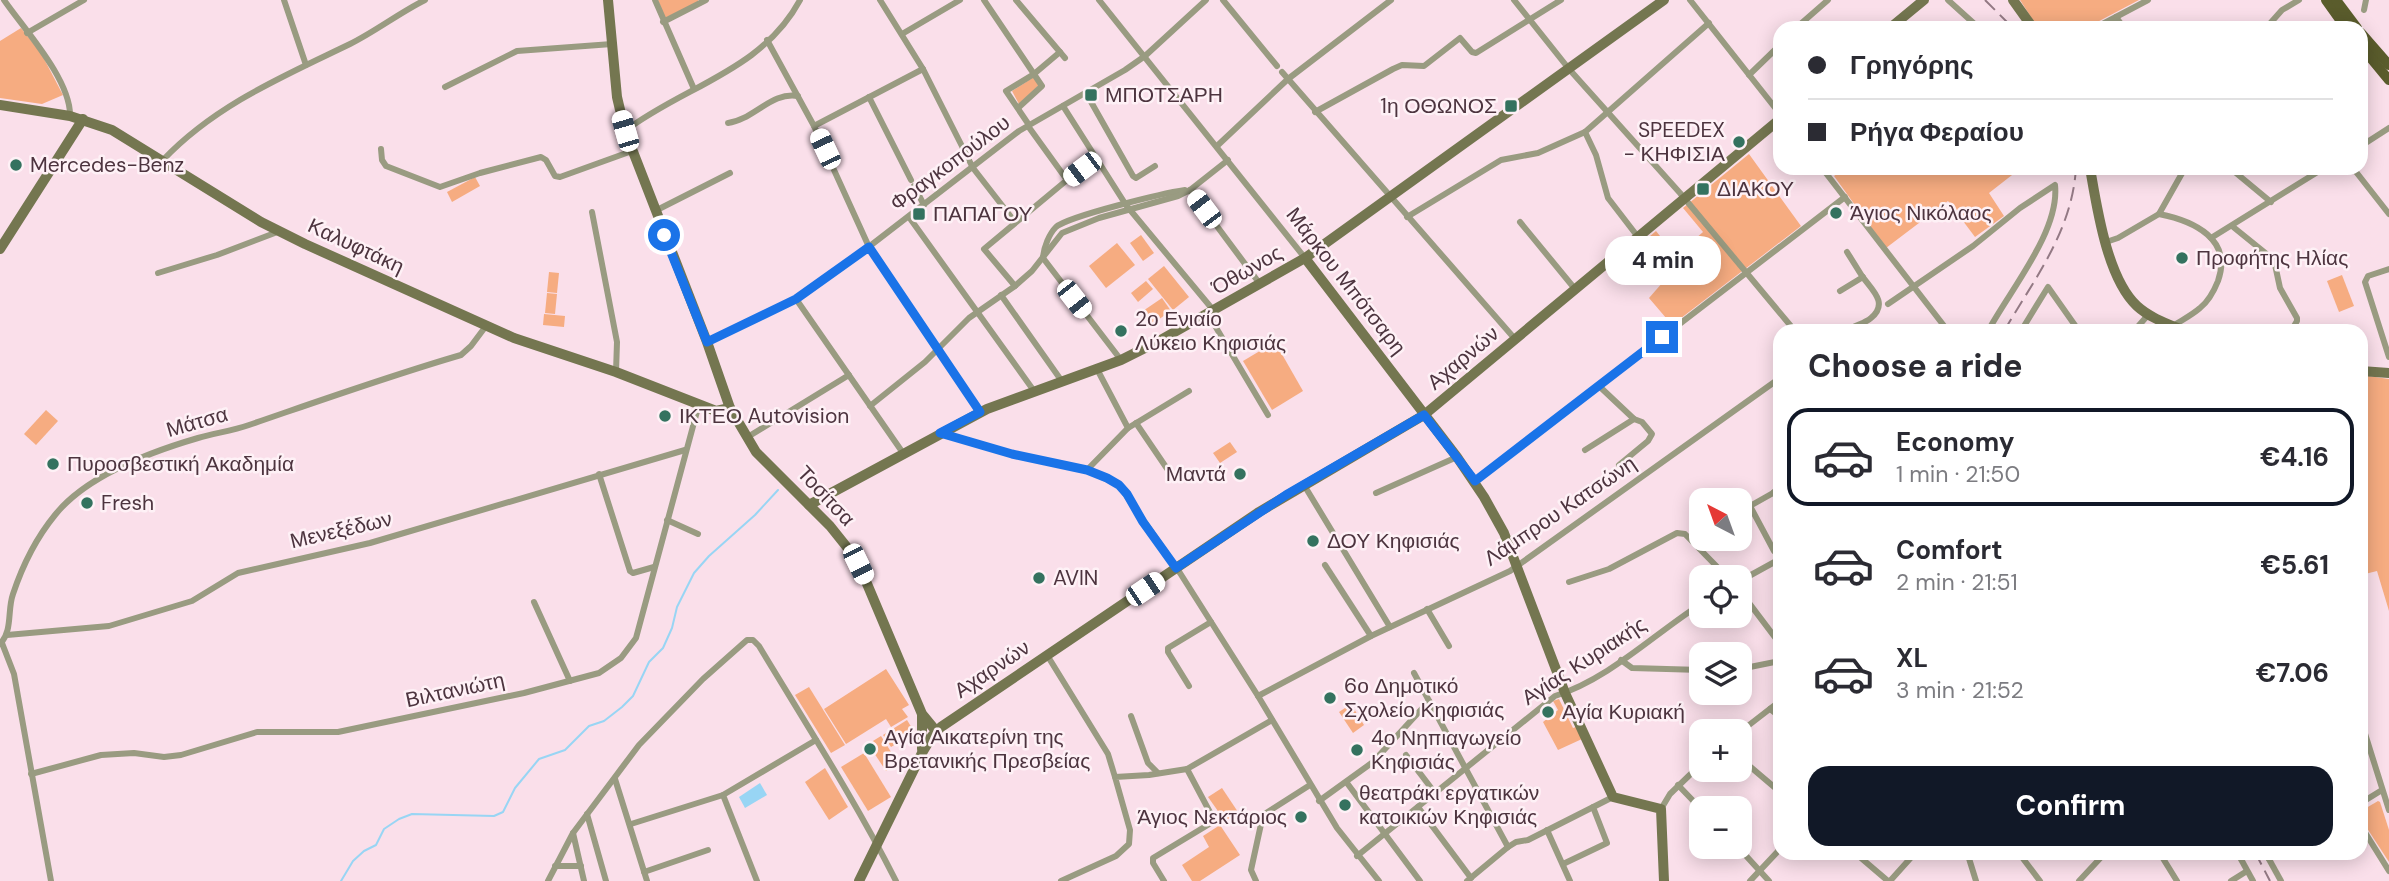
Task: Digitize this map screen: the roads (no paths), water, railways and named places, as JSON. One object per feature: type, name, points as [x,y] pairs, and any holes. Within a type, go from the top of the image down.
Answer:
[{"type":"main road","points":[[2326,0],[2341,21]]},
{"type":"main road","points":[[2336,0],[2352,21]]},
{"type":"main road","points":[[2368,41],[2389,65]]},
{"type":"main road","points":[[2368,54],[2389,80]]},
{"type":"street","points":[[4,0],[47,58],[69,103],[70,116]]},
{"type":"street","points":[[27,33],[84,0]]},
{"type":"street","points":[[284,0],[306,65]]},
{"type":"street","points":[[163,160],[226,107],[271,81],[353,43],[425,0]]},
{"type":"street","points":[[655,0],[694,89]]},
{"type":"street","points":[[625,131],[655,109],[737,67],[790,16],[800,0]]},
{"type":"street","points":[[880,0],[923,69],[973,168],[1016,222]]},
{"type":"street","points":[[902,34],[960,0]]},
{"type":"street","points":[[984,0],[1042,86],[1018,108]]},
{"type":"street","points":[[1016,0],[1065,58]]},
{"type":"street","name":"Φραγκοπούλου","points":[[707,342],[796,299],[1029,125],[1145,56],[1206,0]]},
{"type":"street","points":[[1223,0],[1315,112],[1515,339]]},
{"type":"street","points":[[1217,146],[1288,79],[1391,0]]},
{"type":"street","points":[[1514,0],[1569,69],[1684,199],[1789,324]]},
{"type":"street","points":[[1315,112],[1402,65],[1424,66],[1460,38],[1476,53],[1561,0]]},
{"type":"street","name":"Όθωνος","points":[[809,505],[980,412],[1121,360],[1305,258],[1664,0]]},
{"type":"street","points":[[1690,0],[1773,108]]},
{"type":"street","points":[[1805,21],[1828,0]]},
{"type":"street","points":[[1898,21],[1924,0]]},
{"type":"street","points":[[1948,0],[1971,21]]},
{"type":"street","points":[[2013,0],[2028,21]]},
{"type":"street","points":[[2108,21],[2148,0]]},
{"type":"street","points":[[2272,21],[2282,10],[2299,0]]},
{"type":"street","points":[[2364,10],[2366,0]]},
{"type":"street","name":"Τοσίτσα","points":[[612,1],[612,44],[617,97],[625,131],[728,403],[746,438],[763,460],[841,539],[858,564],[922,714],[936,732]]},
{"type":"street","points":[[663,22],[704,1]]},
{"type":"street","name":"Μάρκου Μπότσαρη","points":[[1102,1],[1305,258],[1475,481],[1504,533],[1565,693],[1613,797]]},
{"type":"street","points":[[2116,17],[2119,21]]},
{"type":"street","points":[[1407,217],[1502,160],[1538,153],[1585,132],[1709,23]]},
{"type":"street","points":[[767,40],[814,126],[869,247],[980,412]]},
{"type":"street","points":[[445,87],[517,51],[612,44]]},
{"type":"street","points":[[1749,75],[1773,51]]},
{"type":"street","points":[[1060,52],[1034,74],[1006,91],[1067,180]]},
{"type":"street","points":[[814,126],[923,69]]},
{"type":"street","points":[[1086,93],[1133,176],[1136,178],[1155,166]]},
{"type":"street","points":[[728,123],[745,118],[785,96],[798,96]]},
{"type":"street","points":[[869,97],[924,205]]},
{"type":"street","name":"Καλυφτάκη","points":[[0,105],[70,116],[112,130],[261,222],[486,326],[720,412],[728,403]]},
{"type":"street","points":[[1063,106],[1128,208],[1211,312],[1268,415]]},
{"type":"street","points":[[0,249],[83,120]]},
{"type":"street","name":"Αχαρνών","points":[[936,732],[1304,484],[1424,415],[1773,123]]},
{"type":"street","points":[[2368,142],[2389,128]]},
{"type":"street","points":[[1585,132],[1596,155],[1608,198],[1638,237]]},
{"type":"street","points":[[381,149],[382,160],[386,166],[440,187],[480,173],[541,158],[546,160],[555,176],[560,177],[632,150]]},
{"type":"street","points":[[977,256],[1097,158]]},
{"type":"street","points":[[870,406],[891,391],[960,325],[1015,286],[1066,230],[1128,208],[1178,196],[1190,190],[1228,160]]},
{"type":"street","points":[[655,211],[730,173]]},
{"type":"street","points":[[1828,175],[1943,324]]},
{"type":"street","points":[[2091,175],[2112,265],[2125,293],[2148,315],[2168,324]]},
{"type":"street","points":[[2106,242],[2118,239],[2160,215],[2181,175]]},
{"type":"street","points":[[2238,175],[2271,202]]},
{"type":"street","points":[[2211,238],[2314,175]]},
{"type":"street","points":[[2358,175],[2389,214]]},
{"type":"street","points":[[1859,324],[1873,316],[1884,304],[1973,246],[2020,208],[2055,185],[2055,210],[2047,230],[1992,324]]},
{"type":"street","points":[[1190,190],[1260,284]]},
{"type":"street","points":[[1475,481],[1845,197]]},
{"type":"street","points":[[592,212],[617,342],[616,372]]},
{"type":"street","points":[[2160,215],[2191,222],[2211,238],[2222,263],[2217,285],[2202,307],[2176,324]]},
{"type":"street","points":[[909,217],[1034,391]]},
{"type":"street","points":[[1520,222],[1575,289]]},
{"type":"street","points":[[2232,226],[2274,260],[2280,288],[2297,318],[2295,324]]},
{"type":"street","points":[[158,273],[264,239],[280,231]]},
{"type":"street","points":[[984,249],[1015,286]]},
{"type":"street","points":[[1847,252],[1884,304]]},
{"type":"street","points":[[1043,258],[1121,360]]},
{"type":"street","points":[[2389,269],[2368,276],[2365,280],[2389,357]]},
{"type":"street","points":[[1840,291],[1863,277]]},
{"type":"street","points":[[2025,324],[2048,287],[2074,324]]},
{"type":"street","points":[[1001,295],[1061,380]]},
{"type":"street","points":[[796,299],[903,453]]},
{"type":"street","points":[[2140,324],[2148,315]]},
{"type":"street","name":"Μάτσα","points":[[1,644],[6,635],[13,594],[38,540],[55,514],[78,490],[131,463],[178,444],[228,432],[363,385],[461,355],[486,326]]},
{"type":"street","points":[[1097,369],[1128,428]]},
{"type":"street","points":[[2368,372],[2389,373]]},
{"type":"street","points":[[746,438],[849,375]]},
{"type":"street","name":"Λάμπρου Κατσώνη","points":[[1258,696],[1371,636],[1518,566],[1773,383]]},
{"type":"street","points":[[1599,386],[1634,419],[1642,422],[1652,434],[1651,438],[1619,465]]},
{"type":"street","points":[[1087,470],[1128,428],[1189,391]]},
{"type":"street","name":"Βιλτανιώτη","points":[[31,774],[101,755],[181,755],[257,732],[338,732],[599,673],[628,650],[636,638],[685,450],[702,405]]},
{"type":"street","points":[[1585,450],[1634,419]]},
{"type":"street","points":[[1136,423],[1170,473]]},
{"type":"street","points":[[940,433],[1012,454],[1087,470],[1119,485],[1211,622],[1320,801],[1357,856],[1379,881]]},
{"type":"street","name":"Μενεξέδων","points":[[6,635],[109,626],[191,601],[238,573],[370,543],[685,450]]},
{"type":"street","points":[[1376,493],[1457,457]]},
{"type":"street","points":[[599,474],[630,571],[633,573],[654,567]]},
{"type":"street","points":[[1304,484],[1390,627]]},
{"type":"street","points":[[1773,493],[1749,506],[1773,549]]},
{"type":"street","points":[[667,520],[698,534]]},
{"type":"street","points":[[1569,582],[1609,569],[1676,533],[1685,534],[1715,565]]},
{"type":"street","points":[[1752,575],[1773,563]]},
{"type":"street","points":[[1325,565],[1371,636]]},
{"type":"street","points":[[534,602],[570,681]]},
{"type":"street","points":[[1752,607],[1773,635]]},
{"type":"street","points":[[1427,609],[1449,646]]},
{"type":"street","name":"Αγίας Κυριακής","points":[[1357,856],[1555,696],[1565,693],[1621,660],[1689,612]]},
{"type":"street","points":[[1189,686],[1168,648],[1211,622]]},
{"type":"street","points":[[548,881],[573,833],[639,745],[702,679],[747,640],[753,640],[816,740],[878,845],[896,881]]},
{"type":"street","points":[[1,644],[14,674],[51,881]]},
{"type":"street","points":[[1047,655],[1108,754],[1130,831],[1129,844],[1116,856],[1061,881]]},
{"type":"street","points":[[1621,660],[1632,668],[1689,670]]},
{"type":"street","points":[[1752,667],[1773,662]]},
{"type":"street","points":[[1414,673],[1508,847]]},
{"type":"street","points":[[1320,801],[1373,762],[1429,701]]},
{"type":"street","points":[[1752,723],[1773,707]]},
{"type":"street","points":[[922,714],[922,753]]},
{"type":"street","points":[[1131,716],[1148,763],[1157,773]]},
{"type":"street","points":[[1115,777],[1187,769],[1272,719]]},
{"type":"street","points":[[859,881],[922,753],[936,732]]},
{"type":"street","points":[[631,824],[723,794],[816,740]]},
{"type":"street","points":[[2368,744],[2389,810]]},
{"type":"street","points":[[1406,755],[1435,793]]},
{"type":"street","points":[[1752,768],[1773,786]]},
{"type":"street","points":[[1164,881],[1153,863],[1153,858],[1211,823],[1213,818],[1187,769]]},
{"type":"street","points":[[1664,881],[1661,809],[1678,785],[1689,775]]},
{"type":"street","points":[[615,779],[647,881]]},
{"type":"street","points":[[1347,783],[1420,881]]},
{"type":"street","points":[[1256,881],[1251,870],[1263,815],[1310,785]]},
{"type":"street","points":[[1678,785],[1689,796]]},
{"type":"street","points":[[2368,799],[2382,790]]},
{"type":"street","points":[[723,794],[757,881]]},
{"type":"street","points":[[1418,807],[1469,879],[1508,847],[1613,797],[1661,809]]},
{"type":"street","points":[[1563,864],[1607,843],[1593,807]]},
{"type":"street","points":[[587,814],[607,881]]},
{"type":"street","points":[[1547,830],[1570,881]]},
{"type":"street","points":[[573,833],[584,881]]},
{"type":"street","points":[[2368,837],[2389,871]]},
{"type":"street","points":[[644,872],[708,850]]},
{"type":"street","points":[[1750,881],[1773,856]]},
{"type":"street","points":[[1749,859],[1769,881]]},
{"type":"street","points":[[1864,860],[1889,881],[1909,860]]},
{"type":"street","points":[[1969,860],[1976,881]]},
{"type":"street","points":[[2024,860],[2040,881]]},
{"type":"street","points":[[2079,881],[2093,860]]},
{"type":"street","points":[[2164,860],[2177,881]]},
{"type":"street","points":[[2241,860],[2253,881]]},
{"type":"street","points":[[2269,860],[2281,881]]},
{"type":"street","points":[[555,866],[581,866]]},
{"type":"street","points":[[2231,881],[2247,872]]},
{"type":"water","points":[[760,783],[767,795],[745,808],[739,797]]},
{"type":"waterway","points":[[341,881],[353,861],[376,845],[384,829],[399,819],[412,814],[494,816],[503,812],[515,788],[539,759],[565,750],[589,726],[604,721],[622,707],[633,696],[649,662],[663,648],[677,607],[694,573],[778,490]]},
{"type":"railway","points":[[1985,0],[2006,21]]},
{"type":"railway","points":[[2008,324],[2060,233],[2075,175]]},
{"type":"railway","points":[[2259,860],[2270,881]]},
{"type":"place","name":"ΜΠΟΤΣΑΡΗ","points":[[1091,95]]},
{"type":"place","name":"1η ΟΘΩΝΟΣ","points":[[1511,106]]},
{"type":"place","name":"SPEEDEX - ΚΗΦΙΣΙΑ","points":[[1739,142]]},
{"type":"place","name":"Mercedes-Benz","points":[[16,165]]},
{"type":"place","name":"ΔΙΑΚΟΥ","points":[[1703,189]]},
{"type":"place","name":"Άγιος Νικόλαος","points":[[1836,213]]},
{"type":"place","name":"ΠΑΠΑΓΟΥ","points":[[919,214]]},
{"type":"place","name":"Προφήτης Ηλίας","points":[[2182,258]]},
{"type":"place","name":"2ο Ενιαίο Λύκειο Κηφισιάς","points":[[1121,331]]},
{"type":"place","name":"ΙΚΤΕΟ Autovision","points":[[665,416]]},
{"type":"place","name":"Πυροσβεστική Ακαδημία","points":[[53,464]]},
{"type":"place","name":"Μαντά","points":[[1240,474]]},
{"type":"place","name":"Fresh","points":[[87,503]]},
{"type":"place","name":"ΔΟΥ Κηφισιάς","points":[[1313,541]]},
{"type":"place","name":"AVIN","points":[[1039,578]]},
{"type":"place","name":"6ο Δημοτικό Σχολείο Κηφισιάς","points":[[1330,698]]},
{"type":"place","name":"Αγία Κυριακή","points":[[1548,712]]},
{"type":"place","name":"Αγία Αικατερίνη της Βρετανικής Πρεσβείας","points":[[870,749]]},
{"type":"place","name":"4ο Νηπιαγωγείο Κηφισιάς","points":[[1357,750]]},
{"type":"place","name":"θεατράκι εργατικών κατοικιών Κηφισιάς","points":[[1345,805]]},
{"type":"place","name":"Άγιος Νεκτάριος","points":[[1301,817]]}]
